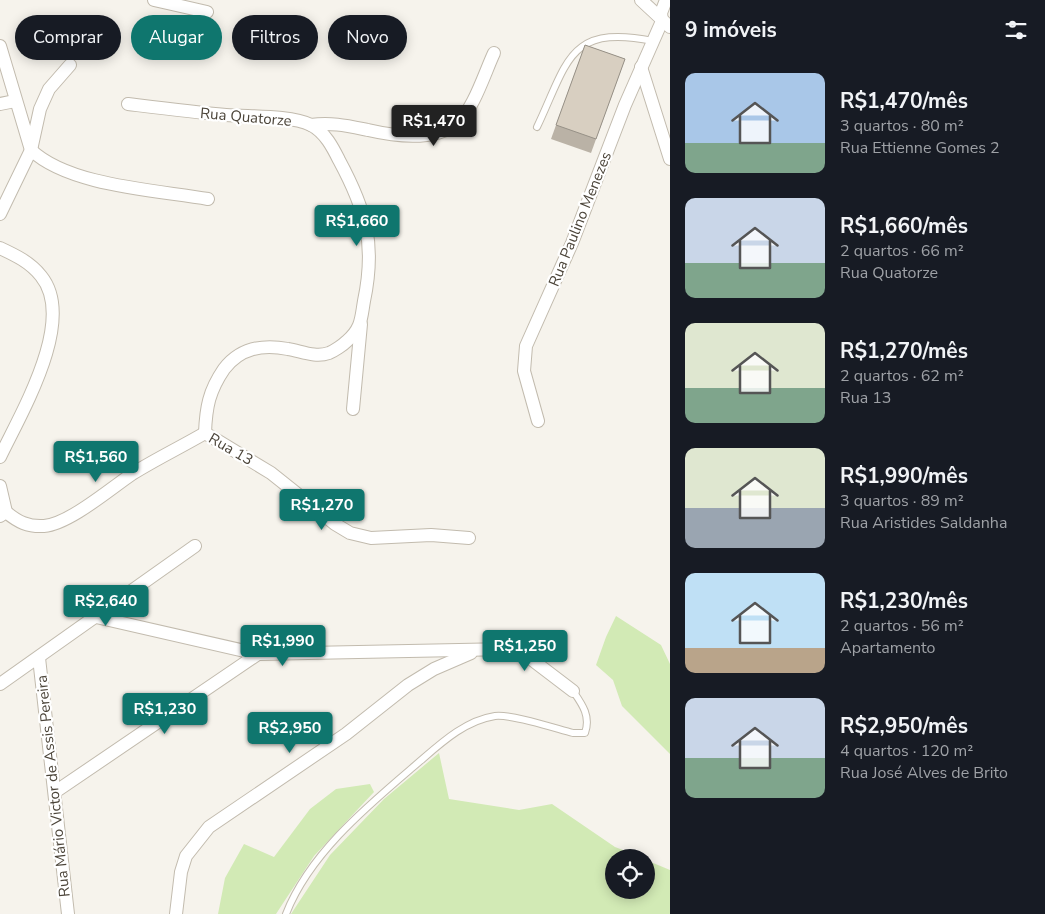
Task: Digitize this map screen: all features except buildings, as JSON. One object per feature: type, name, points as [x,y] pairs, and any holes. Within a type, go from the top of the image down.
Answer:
[{"type":"street","points":[[154,0],[207,12]]},
{"type":"street","points":[[641,0],[666,24]]},
{"type":"street","name":"Rua Paulino Menezes","points":[[538,421],[524,371],[526,346],[572,243],[641,67],[653,41],[666,24],[661,13],[666,0]]},
{"type":"street","points":[[0,46],[31,150],[41,160],[61,170],[88,178],[208,199]]},
{"type":"street","points":[[311,125],[325,123],[345,125],[398,135],[444,132],[458,122],[470,104],[494,53]]},
{"type":"street","points":[[0,214],[31,150],[40,108],[49,88],[70,65]]},
{"type":"street","points":[[641,67],[670,159]]},
{"type":"street","points":[[0,104],[16,101]]},
{"type":"street","name":"Rua Quatorze","points":[[128,104],[212,114],[295,120],[311,125],[321,132],[333,149],[353,186],[365,218],[370,243],[370,274],[361,324],[353,409]]},
{"type":"street","points":[[0,248],[22,258],[41,276],[50,293],[54,308],[49,349],[0,457]]},
{"type":"street","points":[[205,433],[206,404],[219,376],[233,357],[248,349],[269,348],[287,349],[310,355],[328,354],[348,340],[361,324]]},
{"type":"street","name":"Rua 13","points":[[3,514],[18,522],[32,526],[45,526],[60,522],[132,474],[205,433],[272,472],[335,524],[350,533],[371,538],[432,535],[469,538]]},
{"type":"street","points":[[0,486],[3,514]]},
{"type":"street","points":[[0,684],[195,546]]},
{"type":"street","points":[[96,617],[258,654],[509,649],[531,659],[573,690]]},
{"type":"street","points":[[176,914],[181,872],[186,856],[209,827],[346,734],[408,685],[434,669],[478,650]]},
{"type":"street","points":[[55,792],[258,654]]},
{"type":"street","name":"Rua Mário Victor de Assis Pereira","points":[[39,658],[68,914]]},
{"type":"lane","points":[[538,127],[572,54],[589,42],[608,35],[653,41]]},
{"type":"lane","points":[[286,914],[292,898],[321,857],[366,808],[445,740],[472,724],[496,716],[573,733],[586,733],[587,717],[583,705],[573,690]]},
{"type":"green space","points":[[616,616],[661,645],[670,664],[670,754],[622,706],[613,680],[596,665]]},
{"type":"green space","points":[[439,753],[449,799],[519,810],[552,804],[620,849],[605,849],[605,899],[655,899],[655,864],[670,870],[670,914],[291,914],[330,855],[384,799]]},
{"type":"green space","points":[[370,784],[374,792],[314,856],[276,914],[218,914],[225,878],[244,844],[274,857],[310,809],[336,789]]}]
